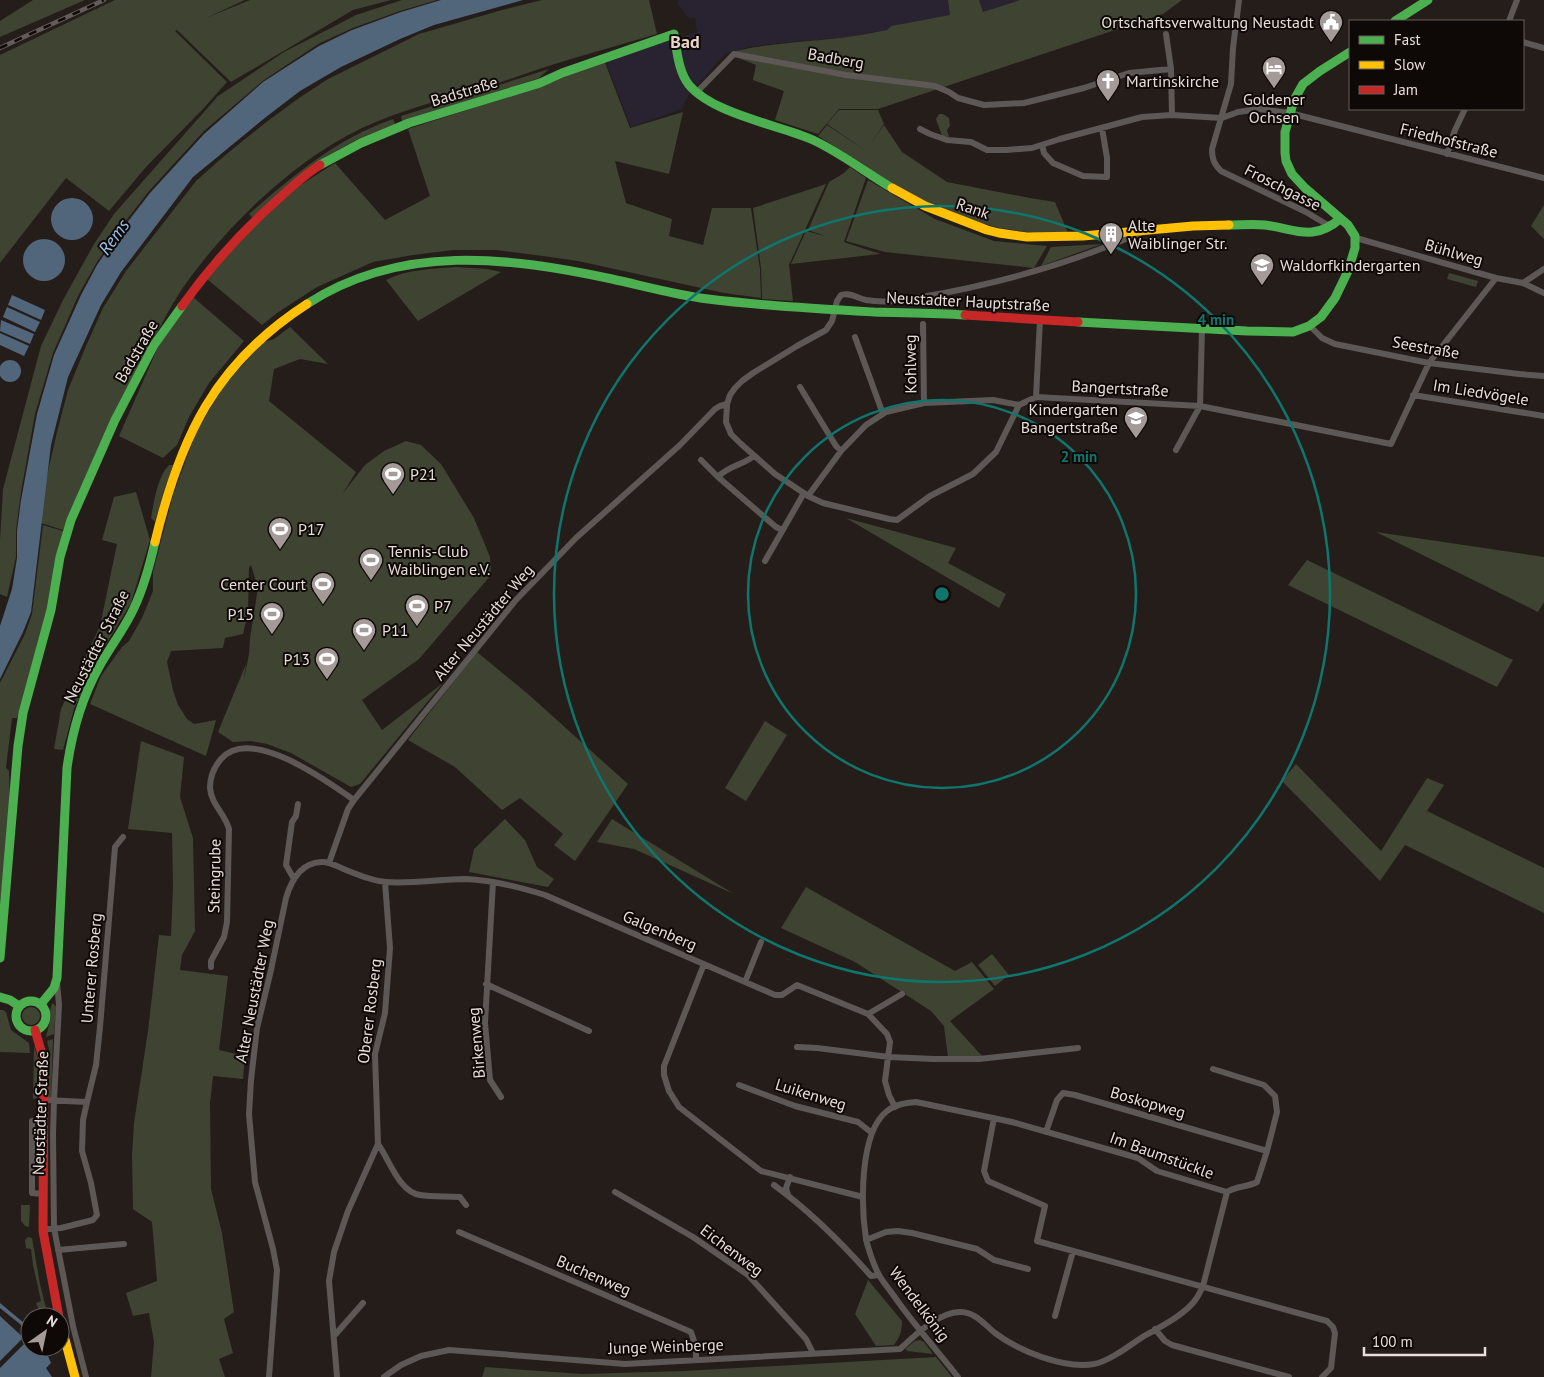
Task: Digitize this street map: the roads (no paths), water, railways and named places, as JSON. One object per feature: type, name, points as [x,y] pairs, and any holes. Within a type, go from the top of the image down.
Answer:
[{"type":"street","points":[[920,129],[947,140],[971,142],[987,150],[1032,148],[1142,118],[1172,115],[1222,118],[1231,84],[1237,4],[1239,0]]},
{"type":"street","points":[[1397,20],[1428,0]]},
{"type":"street","points":[[1509,20],[1517,0]]},
{"type":"street","name":"Rank","points":[[662,37],[674,34],[688,85],[716,106],[798,134],[828,147],[910,199],[998,233],[1036,237],[1076,238],[1196,225],[1263,226],[1303,233],[1322,232],[1338,222]]},
{"type":"street","points":[[1166,34],[1172,115]]},
{"type":"street","name":"Badstraße","points":[[0,958],[18,746],[23,713],[51,610],[60,557],[71,520],[115,420],[154,345],[198,283],[216,260],[252,222],[290,188],[318,166],[361,143],[409,123],[540,83],[562,73],[662,37]]},
{"type":"street","points":[[1524,42],[1544,48]]},
{"type":"street","points":[[1310,326],[1323,316],[1334,299],[1351,259],[1356,238],[1352,231],[1338,222],[1295,179],[1286,162],[1284,142],[1297,92],[1305,82],[1349,53]]},
{"type":"street","name":"Badberg","points":[[697,92],[734,54],[846,75],[935,86],[958,98],[984,105],[1024,103],[1084,88],[1129,73],[1170,69]]},
{"type":"street","name":"Friedhofstraße","points":[[1222,118],[1238,112],[1258,109],[1290,113],[1544,178]]},
{"type":"street","points":[[1448,154],[1455,130],[1465,110]]},
{"type":"street","name":"Froschgasse","points":[[1222,118],[1216,132],[1212,156],[1214,164],[1221,171],[1306,212],[1326,224],[1338,222]]},
{"type":"street","points":[[1042,145],[1044,153],[1053,163],[1083,176],[1107,177],[1108,158],[1102,128]]},
{"type":"street","points":[[765,561],[782,530],[806,494],[841,451],[866,425],[883,414],[924,403],[993,400],[1019,405],[996,452],[973,474],[930,496],[897,520],[823,504],[806,494],[775,474],[754,456],[731,434],[726,422],[727,404],[730,395],[742,381],[826,330],[832,321],[841,295],[846,293],[866,300],[891,302],[1000,282],[1057,265],[1104,248],[1145,230]]},
{"type":"street","name":"Bühlweg","points":[[1356,238],[1496,278],[1523,283],[1544,293]]},
{"type":"street","name":"Neustadter Hauptstraße","points":[[292,313],[338,288],[388,269],[435,261],[497,259],[568,269],[701,298],[761,305],[1202,329],[1293,332],[1310,326]]},
{"type":"street","points":[[1523,283],[1544,269]]},
{"type":"street","points":[[1413,395],[1429,363],[1496,278]]},
{"type":"street","name":"Neustädter Straße","points":[[41,1004],[54,988],[56,978],[66,768],[71,737],[78,712],[89,684],[138,600],[167,496],[183,449],[200,414],[216,389],[244,355],[260,339],[292,313]]},
{"type":"street","points":[[1036,397],[1040,320]]},
{"type":"street","name":"Kohlweg","points":[[923,324],[924,403]]},
{"type":"street","name":"Seestraße","points":[[1310,326],[1322,338],[1335,344],[1429,363],[1544,376]]},
{"type":"street","points":[[1176,450],[1200,406],[1202,329]]},
{"type":"street","points":[[855,337],[883,414]]},
{"type":"street","points":[[800,387],[836,446],[841,451]]},
{"type":"street","name":"Bangertstraße","points":[[1019,405],[1036,397],[1200,406],[1390,444],[1413,395]]},
{"type":"street","name":"Im Liedvögele","points":[[1413,395],[1544,416]]},
{"type":"street","name":"Alter Neustädter Weg","points":[[329,862],[346,814],[354,800],[515,601],[576,538],[680,445],[715,409],[727,404]]},
{"type":"street","points":[[718,477],[724,471],[750,460],[754,456]]},
{"type":"street","points":[[701,460],[718,477],[782,530]]},
{"type":"street","name":"Steingrube","points":[[211,967],[211,961],[224,937],[227,922],[229,829],[213,801],[210,788],[213,772],[222,758],[234,750],[259,749],[295,764],[330,783],[354,800]]},
{"type":"street","points":[[298,804],[296,816],[292,822],[286,865],[294,878],[311,864],[329,862]]},
{"type":"street","name":"Unterer Rosberg","points":[[43,1229],[58,1228],[93,1220],[97,1214],[82,1151],[83,1120],[96,1065],[115,847],[123,837]]},
{"type":"street","name":"Galgenberg","points":[[329,862],[365,877],[385,882],[464,879],[517,886],[545,894],[704,964],[664,1066],[664,1075],[669,1091],[680,1107],[761,1171],[863,1197]]},
{"type":"street","name":"Alter Neustädter Weg","points":[[269,1377],[276,1270],[273,1249],[255,1182],[251,1151],[251,1080],[258,1028],[286,898],[294,878]]},
{"type":"street","name":"Oberer Rosberg","points":[[337,1377],[329,1281],[334,1252],[348,1211],[378,1144],[375,1054],[385,1013],[390,948],[385,882]]},
{"type":"street","name":"Birkenweg","points":[[493,882],[485,1023],[490,1080],[501,1097]]},
{"type":"street","points":[[745,982],[761,942]]},
{"type":"street","points":[[704,964],[775,995],[782,995],[798,985],[868,1014],[887,1034],[890,1042],[885,1081],[894,1107],[904,1103],[916,1102],[994,1118],[984,1171],[988,1181],[1046,1206],[1037,1241],[1327,1321],[1333,1327],[1335,1333],[1331,1368],[1322,1377]]},
{"type":"street","name":"Neustädter Straße","points":[[56,978],[59,1004],[54,1100],[58,1250],[86,1377]]},
{"type":"street","name":"Birkenweg","points":[[486,984],[589,1031]]},
{"type":"street","points":[[868,1014],[902,994]]},
{"type":"street","points":[[0,996],[20,1006]]},
{"type":"street","points":[[31,1000],[41,1004],[46,1013],[42,1027],[27,1031],[19,1025],[16,1011],[20,1006],[26,1001],[31,1000]]},
{"type":"street","name":"Neustädter Straße","points":[[36,1030],[44,1061],[43,1229],[56,1307]]},
{"type":"street","points":[[797,1047],[889,1057],[934,1059],[979,1059],[1078,1048]]},
{"type":"street","points":[[1213,1069],[1264,1085],[1275,1096],[1277,1112],[1258,1182],[1248,1186],[1237,1186],[1227,1192]]},
{"type":"street","name":"Luikenweg","points":[[740,1085],[795,1106],[858,1122],[872,1133]]},
{"type":"street","name":"Boskopweg","points":[[1046,1132],[1057,1100],[1063,1093],[1084,1097],[1267,1151]]},
{"type":"street","points":[[44,1100],[87,1102]]},
{"type":"street","name":"Wendelkönig","points":[[894,1107],[880,1119],[872,1133],[864,1164],[863,1197],[866,1240],[879,1275],[919,1331],[958,1377]]},
{"type":"street","name":"Im Baumstückle","points":[[919,1331],[937,1319],[958,1312],[967,1312],[976,1316],[1000,1337],[1024,1351],[1073,1364],[1094,1364],[1105,1360],[1190,1307],[1203,1286],[1227,1192],[1157,1171],[1138,1158],[994,1118]]},
{"type":"street","name":"Oberer Rosberg","points":[[378,1144],[393,1171],[408,1191],[418,1195],[460,1197],[466,1206]]},
{"type":"street","points":[[788,1195],[786,1188],[790,1178]]},
{"type":"street","points":[[774,1185],[816,1218],[840,1240],[871,1276],[879,1275]]},
{"type":"street","name":"Eichenweg","points":[[615,1192],[693,1237],[748,1275],[806,1339],[813,1352]]},
{"type":"street","name":"Buchenweg","points":[[459,1232],[691,1332],[696,1347],[696,1360]]},
{"type":"street","points":[[866,1240],[886,1232],[905,1232],[977,1250],[994,1260],[1028,1270]]},
{"type":"street","points":[[58,1250],[124,1244]]},
{"type":"street","points":[[1055,1316],[1073,1251]]},
{"type":"street","points":[[334,1336],[363,1303]]},
{"type":"street","points":[[1155,1329],[1165,1341],[1172,1345],[1289,1377]]},
{"type":"street","name":"Junge Weinberge","points":[[384,1377],[401,1365],[421,1356],[449,1350],[625,1364],[813,1352],[900,1349],[919,1331]]},
{"type":"street","points":[[70,1353],[80,1350]]},
{"type":"street","points":[[70,1357],[75,1377]]},
{"type":"water","points":[[441,0],[523,0],[434,25],[341,67],[300,91],[193,177],[121,272],[101,305],[68,377],[51,445],[31,612],[0,679],[0,626],[12,589],[17,558],[17,531],[21,500],[37,414],[54,355],[81,295],[97,265],[150,193],[204,134],[263,82],[319,46],[352,30]]},
{"type":"water","points":[[72,198],[87,204],[93,219],[87,234],[72,240],[57,234],[51,219],[57,204]]},
{"type":"water","points":[[44,239],[59,245],[65,260],[59,275],[44,281],[29,275],[23,260],[29,245]]},
{"type":"water","points":[[12,295],[45,310],[41,320],[8,305]]},
{"type":"water","points":[[7,307],[40,322],[35,332],[3,317]]},
{"type":"water","points":[[1,320],[34,334],[30,344],[0,331]]},
{"type":"water","points":[[0,333],[29,346],[24,356],[0,345]]},
{"type":"water","points":[[6,360],[14,360],[21,367],[21,375],[14,382],[6,382],[-1,375],[-1,367]]},
{"type":"water","points":[[0,1303],[20,1320],[20,1324],[0,1308]]},
{"type":"water","points":[[0,1316],[20,1335],[20,1357],[48,1357],[51,1363],[46,1368],[52,1377],[0,1377]]},
{"type":"railway","points":[[0,48],[104,0]]},
{"type":"place","name":"Ortschaftsverwaltung Neustadt","points":[[1331,43]]},
{"type":"place","name":"Goldener Ochsen","points":[[1274,89]]},
{"type":"place","name":"Martinskirche","points":[[1108,102]]},
{"type":"place","name":"Alte Waiblinger Str.","points":[[1111,255]]},
{"type":"place","name":"Waldorfkindergarten","points":[[1262,286]]},
{"type":"place","name":"Kindergarten Bangertstraße","points":[[1136,439]]},
{"type":"place","name":"P21","points":[[393,495]]},
{"type":"place","name":"P17","points":[[280,550]]},
{"type":"place","name":"Tennis-Club Waiblingen e.V.","points":[[371,581]]},
{"type":"place","name":"Center Court","points":[[323,605]]},
{"type":"place","name":"P7","points":[[417,627]]},
{"type":"place","name":"P15","points":[[272,635]]},
{"type":"place","name":"P11","points":[[364,651]]},
{"type":"place","name":"P13","points":[[327,680]]},
{"type":"district","name":"Bad","points":[[685,42]]},
{"type":"water label","name":"Rems","points":[[114,237]]}]
